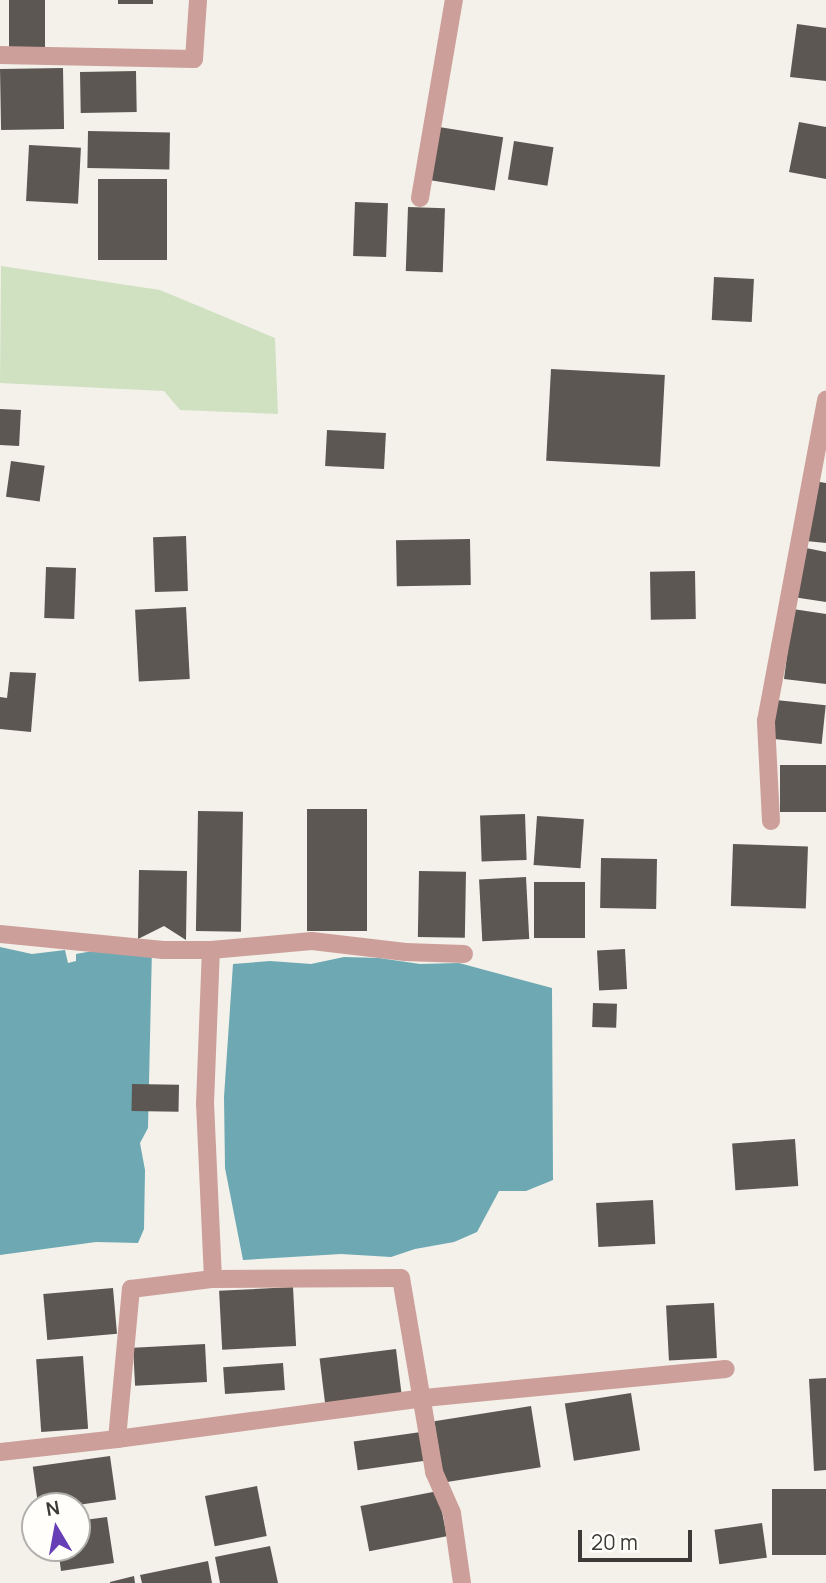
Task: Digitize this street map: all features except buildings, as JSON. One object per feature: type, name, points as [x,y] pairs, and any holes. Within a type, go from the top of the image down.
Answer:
[{"type":"street","points":[[0,55],[194,59],[198,0]]},
{"type":"street","points":[[419,198],[454,0]]},
{"type":"street","points":[[771,821],[766,721],[820,467],[826,400]]},
{"type":"street","points":[[0,934],[163,950],[211,950],[312,941],[405,952],[464,954]]},
{"type":"street","points":[[211,950],[205,1104],[213,1279]]},
{"type":"street","points":[[117,1439],[131,1289],[213,1279],[401,1279],[424,1398],[434,1472],[452,1513],[462,1583]]},
{"type":"street","points":[[0,1452],[424,1398],[726,1369]]},
{"type":"green space","points":[[1,266],[160,290],[275,338],[278,414],[180,410],[164,391],[0,383]]},
{"type":"water","points":[[0,947],[32,954],[65,950],[68,963],[76,961],[76,954],[104,949],[152,948],[148,1128],[140,1143],[145,1170],[144,1229],[138,1243],[96,1242],[0,1255]]},
{"type":"water","points":[[344,957],[379,958],[420,964],[459,963],[552,988],[553,1180],[526,1191],[499,1191],[477,1232],[454,1242],[415,1249],[391,1257],[341,1254],[243,1260],[225,1168],[224,1097],[233,964],[270,961],[311,964]]}]
